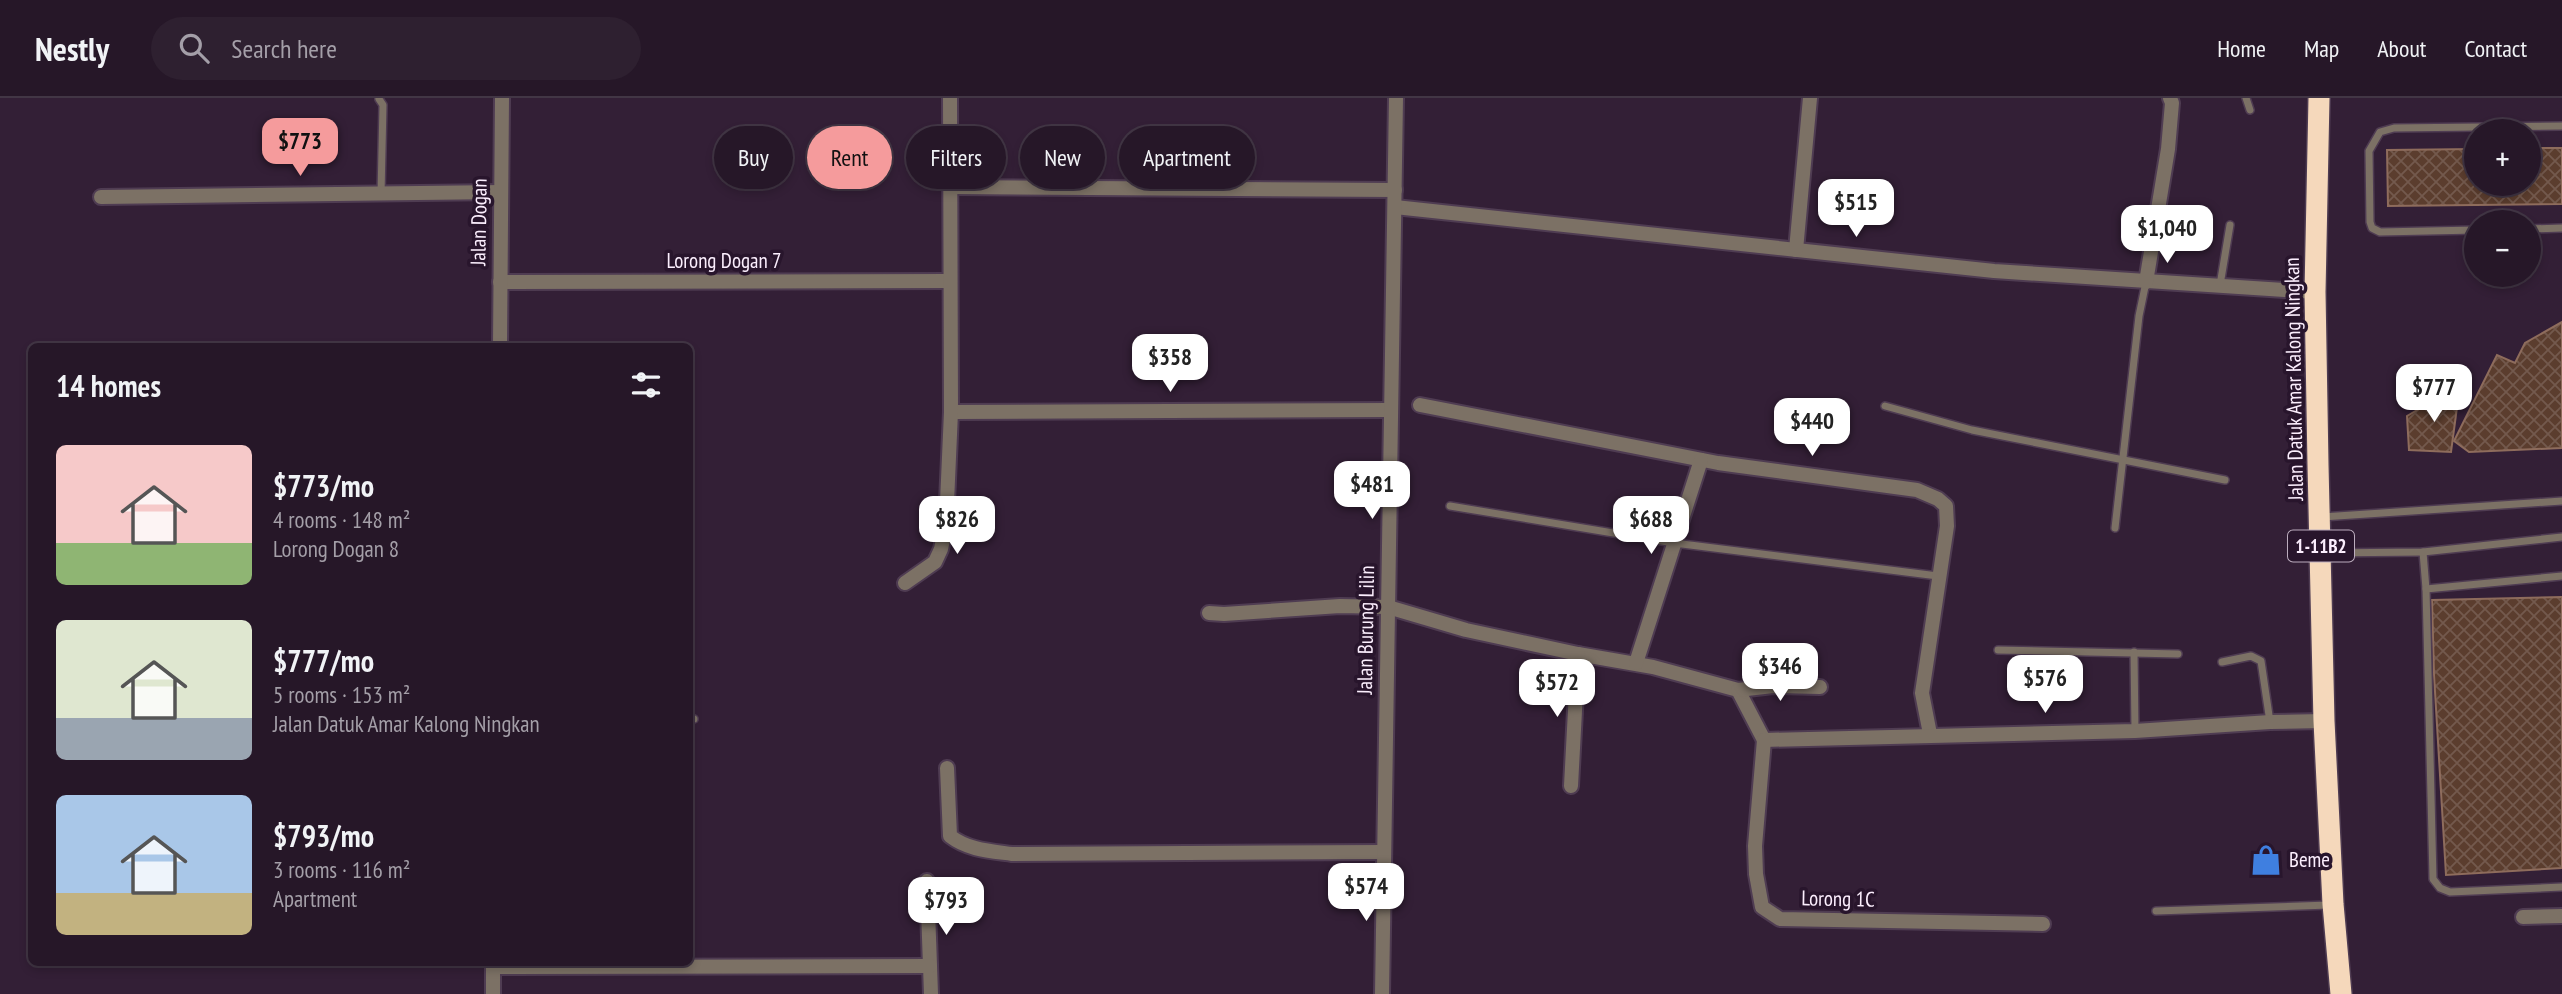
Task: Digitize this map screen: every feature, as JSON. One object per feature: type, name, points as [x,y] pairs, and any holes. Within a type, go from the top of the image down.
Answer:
[{"type":"highway","name":"Jalan Datuk Amar Kalong Ningkan","points":[[2322,101],[2315,292],[2325,721],[2333,904],[2341,994]]},
{"type":"street","name":"Jalan Dogan","points":[[500,343],[502,98]]},
{"type":"street","points":[[950,98],[950,126]]},
{"type":"street","name":"Jalan Burung Lilin","points":[[1382,994],[1396,98]]},
{"type":"street","points":[[1796,250],[1810,98]]},
{"type":"street","points":[[2146,282],[2168,149],[2172,103],[2170,98]]},
{"type":"street","points":[[1006,187],[1395,190]]},
{"type":"street","points":[[905,583],[930,566],[941,549],[946,525],[951,412],[951,189]]},
{"type":"street","points":[[101,197],[500,192]]},
{"type":"street","points":[[1395,207],[1994,271],[2315,292]]},
{"type":"street","name":"Lorong Dogan 7","points":[[500,282],[949,281]]},
{"type":"street","points":[[1420,405],[1701,460],[1917,490],[1938,499],[1946,506],[1947,526],[1922,693],[1930,734]]},
{"type":"street","points":[[951,412],[1390,410]]},
{"type":"street","points":[[1636,663],[1701,460]]},
{"type":"street","points":[[1209,612],[1224,614],[1340,606],[1388,607],[1466,630],[1578,654],[1636,663],[1738,690],[1773,686],[1820,687]]},
{"type":"street","points":[[1571,786],[1578,654]]},
{"type":"street","points":[[1738,690],[1765,740],[2135,731],[2325,721]]},
{"type":"street","name":"Lorong 1C","points":[[1765,740],[1755,846],[1756,874],[1762,907],[1780,919],[2043,924]]},
{"type":"street","points":[[947,768],[950,836],[961,844],[984,850],[1012,854],[1384,852]]},
{"type":"street","points":[[927,881],[931,994]]},
{"type":"street","points":[[2523,917],[2562,916]]},
{"type":"street","points":[[693,965],[930,966]]},
{"type":"street","points":[[493,966],[494,994]]},
{"type":"lane","points":[[2246,98],[2250,110]]},
{"type":"lane","points":[[379,99],[383,105],[381,195]]},
{"type":"lane","points":[[2464,230],[2380,232],[2372,228],[2369,151],[2380,132],[2394,128],[2562,126]]},
{"type":"lane","points":[[2220,286],[2230,225]]},
{"type":"lane","points":[[2541,229],[2562,228]]},
{"type":"lane","points":[[2115,528],[2139,316],[2146,282]]},
{"type":"lane","points":[[1885,407],[1972,430],[2225,480]]},
{"type":"lane","points":[[2320,517],[2562,501]]},
{"type":"lane","points":[[1450,506],[1674,543],[1938,576]]},
{"type":"lane","points":[[2321,554],[2423,552],[2562,537]]},
{"type":"lane","points":[[2423,552],[2433,879],[2440,888],[2450,892],[2562,887]]},
{"type":"lane","points":[[2426,589],[2562,576]]},
{"type":"lane","points":[[1998,650],[2178,654]]},
{"type":"lane","points":[[2134,652],[2135,731]]},
{"type":"lane","points":[[2222,662],[2251,656],[2261,661],[2270,722]]},
{"type":"lane","points":[[2156,911],[2333,904]]},
{"type":"building","points":[[2541,148],[2562,148],[2562,204],[2388,206],[2387,150],[2464,149],[2464,196],[2541,196]]},
{"type":"building","points":[[2562,322],[2562,448],[2469,452],[2454,441],[2497,355],[2515,363],[2525,343]]},
{"type":"building","points":[[2460,385],[2451,452],[2409,450],[2407,416]]},
{"type":"building","points":[[2562,597],[2562,868],[2446,875],[2432,600]]},
{"type":"place","name":"Beme","points":[[2266,860]]}]
